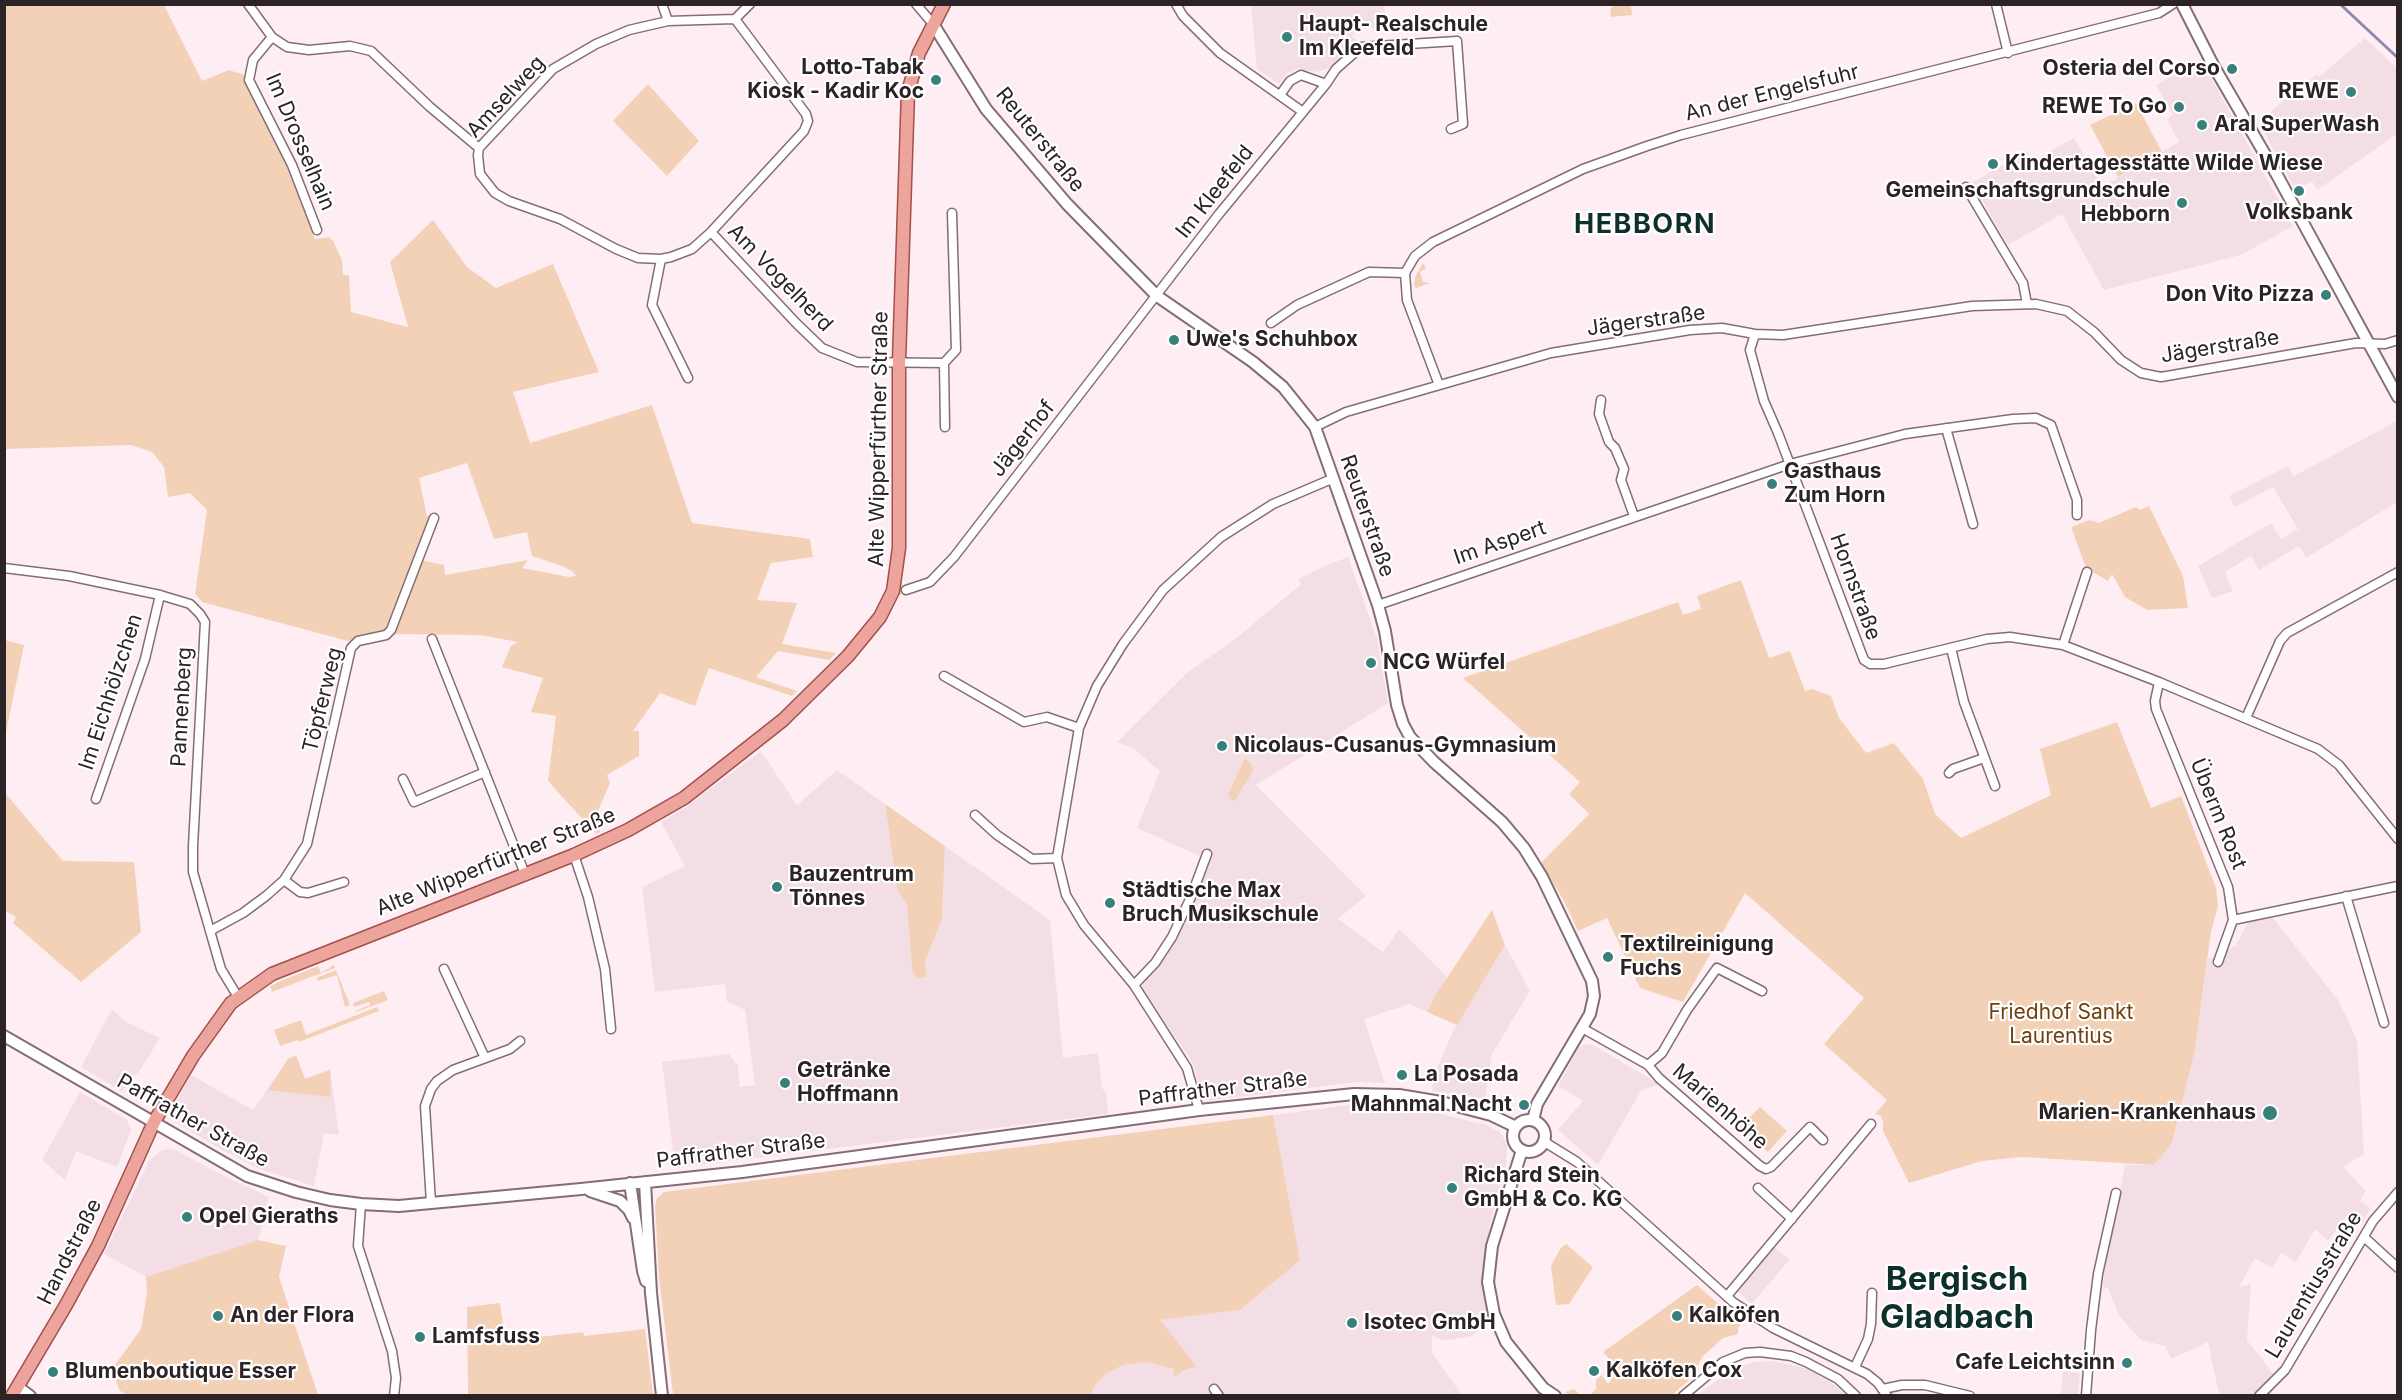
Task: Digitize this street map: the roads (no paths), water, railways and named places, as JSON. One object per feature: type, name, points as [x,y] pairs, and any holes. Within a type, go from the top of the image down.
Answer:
[{"type":"main road","name":"Alte Wipperfürther Straße","points":[[154,1122],[205,1039],[238,997],[272,974],[574,855],[628,830],[684,798],[783,720],[870,632],[884,612],[893,591],[898,548],[899,361],[908,92],[914,65],[944,4]]},
{"type":"main road","name":"Handstraße","points":[[15,1391],[98,1246],[154,1122]]},
{"type":"street","points":[[248,4],[272,37]]},
{"type":"street","points":[[662,4],[668,21]]},
{"type":"street","points":[[735,19],[750,4]]},
{"type":"street","name":"Reuterstraße","points":[[916,4],[933,24],[986,109],[1067,204],[1158,296],[1283,387],[1315,427],[1378,605],[1385,631],[1397,705],[1410,737],[1434,762],[1502,822],[1524,848],[1547,887],[1592,981],[1594,996],[1590,1014],[1537,1104],[1533,1120]]},
{"type":"street","points":[[1176,4],[1183,16],[1220,53],[1302,112]]},
{"type":"street","points":[[1996,4],[2008,53]]},
{"type":"street","name":"An der Engelsfuhr","points":[[1405,273],[1415,256],[1433,242],[1583,170],[1647,146],[1759,115],[2159,13],[2173,4]]},
{"type":"street","points":[[2182,4],[2213,65],[2370,344],[2397,397]]},
{"type":"street","name":"Amselweg","points":[[711,232],[692,249],[661,259],[638,258],[560,219],[509,201],[495,193],[480,174],[478,148],[553,69],[596,44],[629,30],[668,21],[735,19]]},
{"type":"street","name":"Am Vogelherd","points":[[735,19],[806,114],[808,121],[804,131],[711,232],[822,348],[857,362],[944,363]]},
{"type":"street","name":"Im Drosselhain","points":[[317,230],[292,165],[249,80],[252,60],[272,37],[287,47],[297,50],[351,46],[371,51],[430,107],[478,148]]},
{"type":"street","name":"Im Kleefeld","points":[[1158,296],[1219,214],[1336,69],[1361,47],[1457,41],[1463,124],[1451,129]]},
{"type":"street","points":[[1280,95],[1290,81],[1301,75],[1326,84]]},
{"type":"street","points":[[1966,188],[2023,284],[2027,304]]},
{"type":"street","points":[[945,427],[944,363],[956,351],[952,213]]},
{"type":"street","points":[[661,259],[652,304],[688,378]]},
{"type":"street","points":[[1271,323],[1297,304],[1370,272],[1405,273],[1407,300],[1439,385]]},
{"type":"street","name":"Jägerhof","points":[[906,590],[930,582],[941,573],[1158,296]]},
{"type":"street","name":"Jägerstraße","points":[[1315,427],[1346,412],[1551,353],[1679,332],[1722,328],[1755,334],[1783,335],[1972,306],[2027,304],[2051,306],[2067,311],[2094,332],[2128,364],[2141,373],[2161,377],[2356,343],[2385,344],[2397,340]]},
{"type":"street","name":"Hornstraße","points":[[1755,334],[1750,350],[1764,401],[1864,660],[1870,664],[1884,664],[1987,639],[2010,637],[2063,645],[2159,682],[2318,749],[2339,765],[2397,839]]},
{"type":"street","points":[[1601,400],[1599,414],[1624,469],[1622,480],[1634,516]]},
{"type":"street","name":"Im Aspert","points":[[1378,605],[1790,464],[1905,434],[1946,428],[2036,418],[2051,425],[2077,500],[2078,515]]},
{"type":"street","points":[[1946,428],[1973,524]]},
{"type":"street","points":[[1199,1110],[1187,1068],[1134,985],[1084,925],[1066,895],[1057,858],[1079,728],[1097,686],[1123,644],[1163,590],[1221,537],[1273,504],[1334,478]]},
{"type":"street","name":"Töpferweg","points":[[210,931],[243,914],[284,880],[303,851],[311,835],[351,648],[358,641],[386,635],[391,630],[434,518]]},
{"type":"street","name":"Pannenberg","points":[[4,568],[69,576],[160,595],[190,604],[205,622],[193,855],[197,888],[221,969],[238,997]]},
{"type":"street","points":[[2063,645],[2087,572]]},
{"type":"street","points":[[2246,718],[2280,641],[2287,633],[2397,572]]},
{"type":"street","name":"Im Eichhölzchen","points":[[96,799],[145,659],[160,595]]},
{"type":"street","points":[[432,639],[525,874]]},
{"type":"street","points":[[1951,648],[1964,702],[1995,786]]},
{"type":"street","points":[[944,676],[1024,722],[1047,717],[1079,728]]},
{"type":"street","name":"Überm Rost","points":[[2159,682],[2155,701],[2156,709],[2228,887],[2233,920],[2218,962]]},
{"type":"street","points":[[1949,773],[1953,769],[1984,758]]},
{"type":"street","points":[[403,779],[414,802],[485,772]]},
{"type":"street","points":[[975,815],[997,835],[1032,859],[1057,858]]},
{"type":"street","points":[[1134,985],[1155,963],[1172,937],[1191,897],[1207,854]]},
{"type":"street","points":[[574,855],[588,897],[605,969],[611,1029]]},
{"type":"street","points":[[284,880],[300,892],[308,893],[344,882]]},
{"type":"street","points":[[2233,920],[2397,886]]},
{"type":"street","points":[[2346,896],[2384,1023]]},
{"type":"street","name":"Marienhöhe","points":[[1648,1065],[1662,1053],[1687,1010],[1717,968],[1762,991]]},
{"type":"street","points":[[444,969],[485,1058]]},
{"type":"street","name":"Marienhöhe","points":[[1582,1028],[1648,1065],[1659,1078],[1760,1166],[1771,1167],[1810,1127],[1823,1140]]},
{"type":"street","name":"Paffrather Straße","points":[[4,1036],[228,1167],[267,1184],[330,1200],[361,1204],[399,1206],[581,1190],[917,1149],[1199,1110],[1364,1093],[1441,1102],[1491,1115],[1516,1127]]},
{"type":"street","points":[[431,1203],[425,1106],[427,1097],[436,1081],[453,1070],[510,1049],[520,1041]]},
{"type":"street","points":[[1533,1120],[1543,1129],[1544,1142],[1535,1150],[1522,1150],[1514,1142],[1513,1134],[1521,1122],[1533,1120]]},
{"type":"street","points":[[1726,1296],[1871,1124]]},
{"type":"street","points":[[1544,1142],[1577,1162],[1726,1296],[1773,1328],[1873,1378],[1885,1392],[1906,1384],[1925,1385],[1970,1395]]},
{"type":"street","points":[[1522,1150],[1492,1246],[1488,1282],[1494,1314],[1506,1342],[1543,1388],[1555,1395]]},
{"type":"street","points":[[645,1182],[651,1293],[662,1395]]},
{"type":"street","points":[[630,1183],[643,1271],[651,1293]]},
{"type":"street","points":[[1758,1188],[1792,1219]]},
{"type":"street","points":[[581,1190],[600,1192],[620,1201],[629,1210],[637,1226]]},
{"type":"street","name":"Laurentiusstraße","points":[[2259,1395],[2285,1370],[2380,1210],[2397,1192]]},
{"type":"street","points":[[2086,1395],[2098,1274],[2115,1193]]},
{"type":"street","points":[[361,1204],[358,1246],[392,1351],[396,1378],[394,1395]]},
{"type":"street","points":[[2364,1237],[2397,1268]]},
{"type":"street","points":[[1855,1368],[1868,1339],[1872,1293]]},
{"type":"street","points":[[1685,1394],[1723,1362],[1745,1353],[1760,1352],[1791,1356],[1806,1362],[1838,1379],[1856,1395]]},
{"type":"street","points":[[15,1391],[30,1395]]},
{"type":"waterway","points":[[2340,4],[2398,58]]},
{"type":"place","name":"Haupt- Realschule Im Kleefeld","points":[[1287,37]]},
{"type":"place","name":"Osteria del Corso","points":[[2232,69]]},
{"type":"place","name":"Lotto-Tabak Kiosk - Kadir Koc","points":[[936,80]]},
{"type":"place","name":"REWE","points":[[2351,92]]},
{"type":"place","name":"REWE To Go","points":[[2179,107]]},
{"type":"place","name":"Aral SuperWash","points":[[2202,125]]},
{"type":"place","name":"Kindertagesstätte Wilde Wiese","points":[[1993,164]]},
{"type":"place","name":"Volksbank","points":[[2299,191]]},
{"type":"place","name":"Gemeinschaftsgrundschule Hebborn","points":[[2182,203]]},
{"type":"place","name":"Don Vito Pizza","points":[[2326,295]]},
{"type":"place","name":"Uwe's Schuhbox","points":[[1174,340]]},
{"type":"place","name":"Gasthaus Zum Horn","points":[[1772,484]]},
{"type":"place","name":"NCG Würfel","points":[[1371,663]]},
{"type":"place","name":"Nicolaus-Cusanus-Gymnasium","points":[[1222,746]]},
{"type":"place","name":"Bauzentrum Tönnes","points":[[777,887]]},
{"type":"place","name":"Städtische Max Bruch Musikschule","points":[[1110,903]]},
{"type":"place","name":"Textilreinigung Fuchs","points":[[1608,957]]},
{"type":"place","name":"La Posada","points":[[1402,1075]]},
{"type":"place","name":"Getränke Hoffmann","points":[[785,1083]]},
{"type":"place","name":"Mahnmal Nacht","points":[[1524,1105]]},
{"type":"place","name":"Marien-Krankenhaus","points":[[2270,1113]]},
{"type":"place","name":"Richard Stein GmbH & Co. KG","points":[[1452,1188]]},
{"type":"place","name":"Opel Gieraths","points":[[187,1217]]},
{"type":"place","name":"An der Flora","points":[[218,1316]]},
{"type":"place","name":"Kalköfen","points":[[1677,1316]]},
{"type":"place","name":"Isotec GmbH","points":[[1352,1323]]},
{"type":"place","name":"Lamfsfuss","points":[[420,1337]]},
{"type":"place","name":"Cafe Leichtsinn","points":[[2127,1363]]},
{"type":"place","name":"Kalköfen Cox","points":[[1594,1371]]},
{"type":"place","name":"Blumenboutique Esser","points":[[53,1372]]},
{"type":"district","name":"HEBBORN","points":[[1645,225]]},
{"type":"district","name":"Bergisch Gladbach","points":[[1957,1299]]},
{"type":"park label","name":"Friedhof Sankt Laurentius","points":[[2061,1025]]}]
